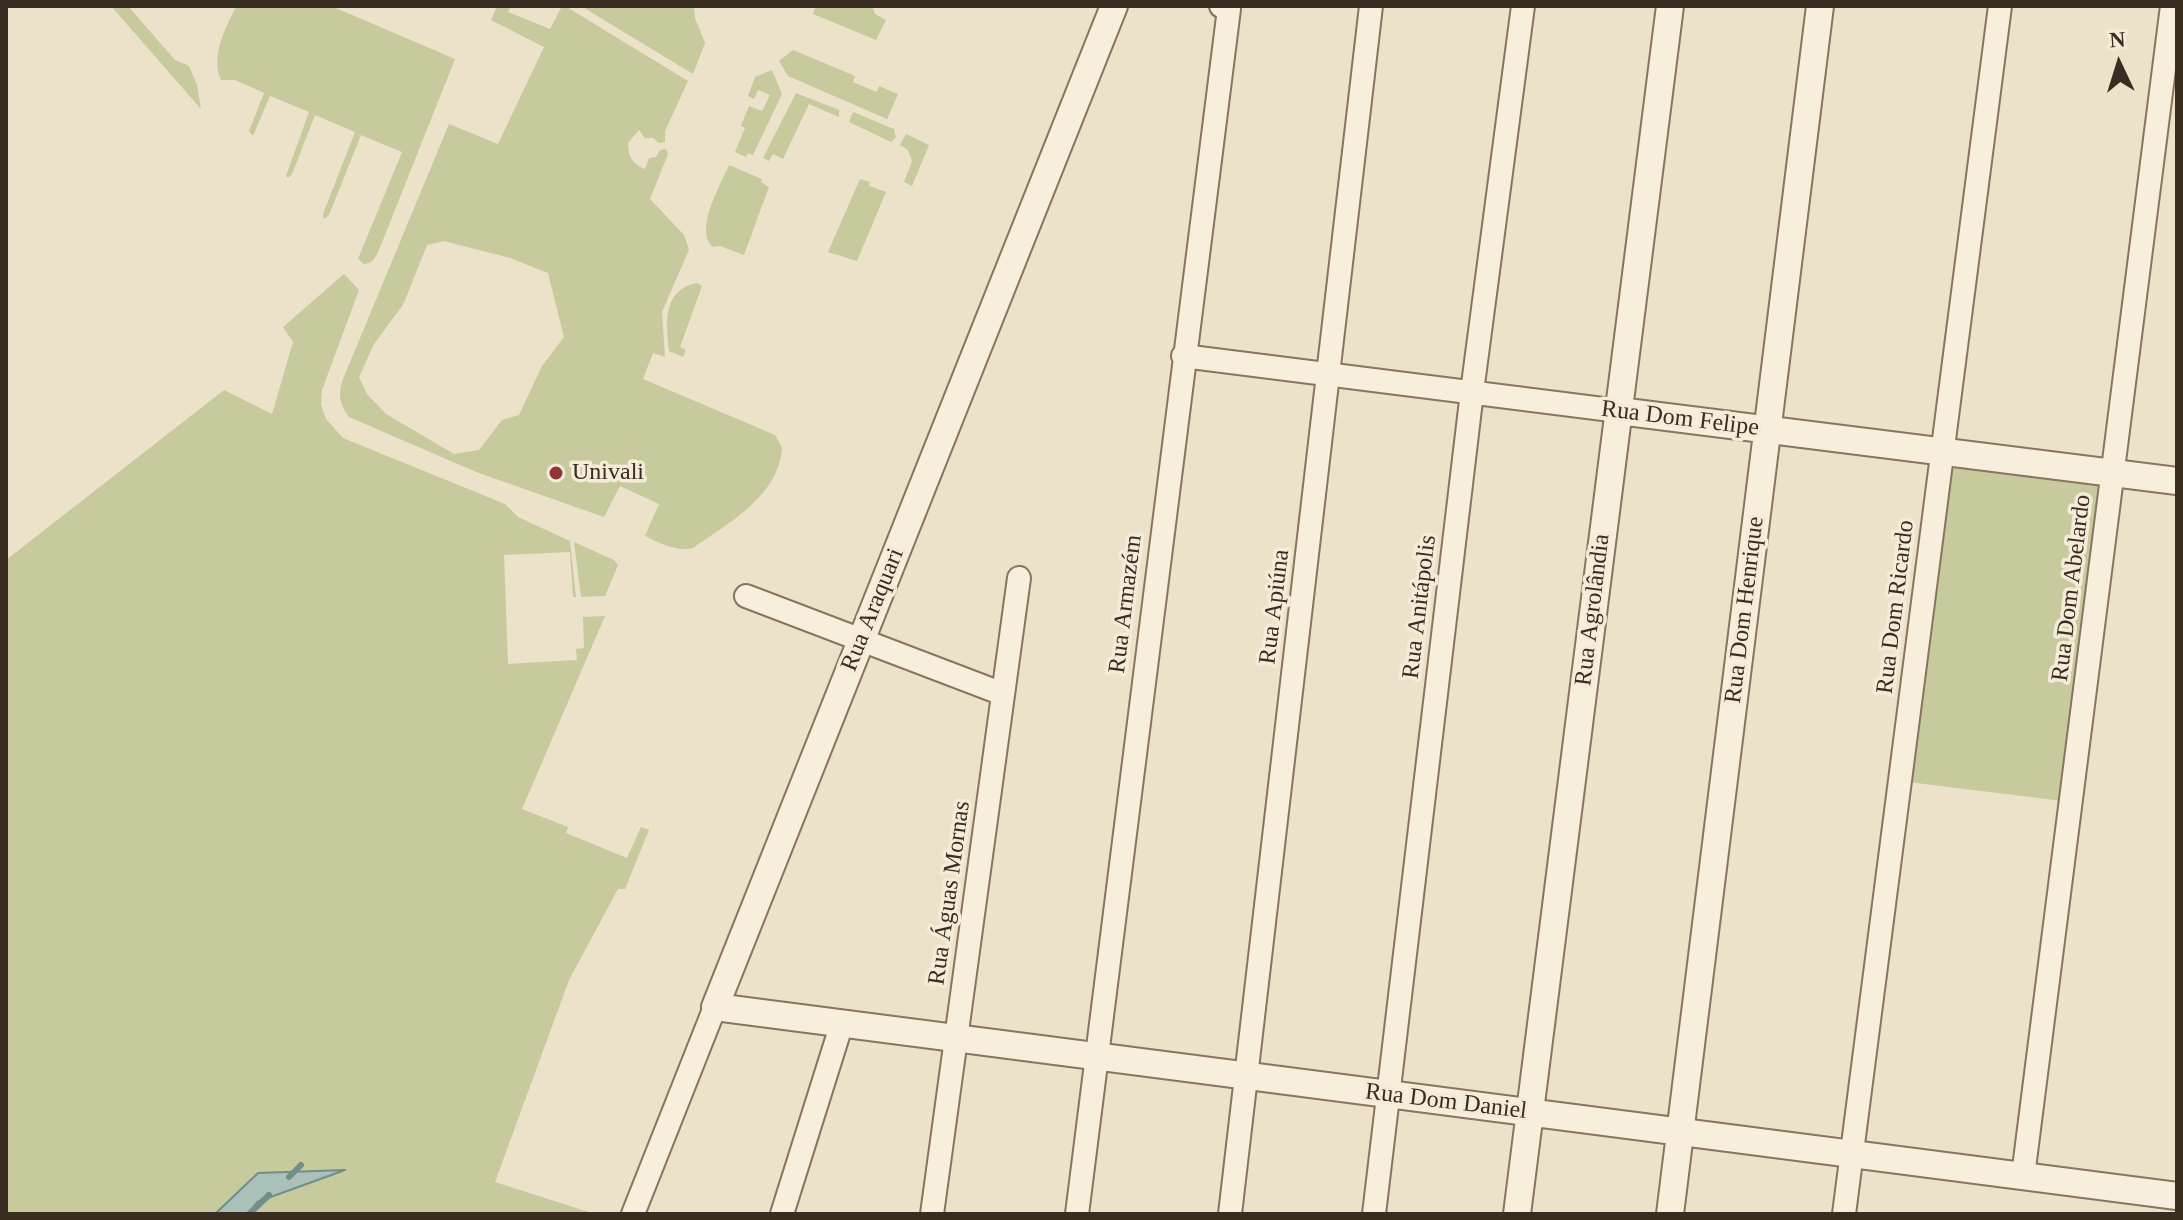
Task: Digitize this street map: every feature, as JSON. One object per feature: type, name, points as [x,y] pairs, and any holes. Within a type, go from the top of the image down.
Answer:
[{"type":"street","name":"Rua Araquari","points":[[633,1214],[1114,6]]},
{"type":"street","name":"Rua Armazém","points":[[1077,1214],[1229,9],[1221,6]]},
{"type":"street","name":"Rua Apiúna","points":[[1230,1214],[1371,6]]},
{"type":"street","name":"Rua Anitápolis","points":[[1374,1214],[1472,392],[1523,6]]},
{"type":"street","name":"Rua Agrolândia","points":[[1517,1214],[1670,6]]},
{"type":"street","name":"Rua Dom Henrique","points":[[1670,1214],[1820,6]]},
{"type":"street","name":"Rua Dom Ricardo","points":[[1844,1214],[2000,6]]},
{"type":"street","name":"Rua Dom Abelardo","points":[[2023,1176],[2172,6]]},
{"type":"street","name":"Rua Dom Felipe","points":[[1183,356],[2177,481]]},
{"type":"street","name":"Rua Águas Mornas","points":[[932,1214],[1019,578]]},
{"type":"street","points":[[746,596],[1003,694]]},
{"type":"street","name":"Rua Dom Daniel","points":[[715,1007],[2177,1196]]},
{"type":"street","points":[[782,1214],[842,1023]]},
{"type":"green space","points":[[111,6],[128,6],[175,60],[189,66],[197,85],[201,109]]},
{"type":"green space","points":[[236,6],[331,6],[455,59],[381,245],[371,262],[364,264],[358,259],[402,152],[361,135],[329,215],[324,219],[323,214],[355,132],[315,115],[292,174],[288,178],[286,176],[309,112],[270,96],[253,136],[249,131],[264,93],[235,80],[221,80],[218,71],[218,52]]},
{"type":"green space","points":[[497,6],[511,6],[508,12],[550,29],[562,6],[565,6],[688,81],[665,131],[665,142],[645,138],[639,130],[628,143],[632,159],[645,169],[649,158],[666,149],[668,154],[650,199],[684,235],[689,250],[662,312],[665,357],[653,353],[643,379],[775,435],[782,448],[779,465],[761,494],[749,507],[693,548],[674,548],[645,536],[659,504],[620,486],[604,517],[476,472],[349,417],[341,403],[343,379],[449,124],[498,144],[544,47],[491,20]],"holes":[[[444,241],[510,258],[548,273],[564,337],[542,366],[519,415],[502,420],[479,450],[454,454],[386,414],[367,394],[359,377],[374,344],[403,305],[427,245]]]},
{"type":"green space","points":[[581,6],[694,7],[705,43],[693,74]]},
{"type":"green space","points":[[815,8],[873,8],[875,14],[886,20],[876,40],[813,14]]},
{"type":"green space","points":[[793,50],[855,76],[853,82],[877,92],[879,86],[898,94],[887,119],[788,76],[779,61]]},
{"type":"green space","points":[[772,70],[782,94],[753,155],[748,153],[746,157],[735,152],[745,128],[741,126],[749,106],[762,111],[770,95],[758,90],[754,99],[748,96],[755,77]]},
{"type":"green space","points":[[796,93],[839,110],[839,117],[809,104],[783,159],[773,154],[769,161],[763,158]]},
{"type":"green space","points":[[853,112],[894,129],[896,137],[891,142],[849,122]]},
{"type":"green space","points":[[906,134],[929,145],[912,186],[904,182],[912,161],[908,150],[900,145]]},
{"type":"green space","points":[[729,165],[762,179],[761,182],[769,187],[744,255],[720,246],[713,247],[706,230],[710,208]]},
{"type":"green space","points":[[860,179],[886,192],[857,261],[828,252]]},
{"type":"green space","points":[[344,274],[359,290],[322,390],[321,405],[326,419],[343,438],[505,504],[518,517],[570,541],[576,597],[573,597],[570,552],[504,555],[508,664],[577,660],[576,649],[584,648],[583,617],[605,616],[522,809],[568,827],[566,833],[627,858],[641,827],[649,830],[625,889],[618,889],[569,980],[495,1182],[595,1214],[249,1214],[257,1202],[342,1170],[258,1173],[215,1214],[6,1214],[6,560],[224,390],[272,414],[293,342],[283,327]]},
{"type":"green space","points":[[697,283],[702,286],[680,347],[686,350],[683,357],[669,351],[667,319],[677,293]]},
{"type":"green space","points":[[1942,452],[2113,473],[2071,802],[1900,781]]},
{"type":"green space","points":[[574,542],[614,560],[618,565],[605,596],[581,597]]},
{"type":"water","points":[[345,1170],[257,1202],[249,1214],[215,1214],[258,1173]]},
{"type":"waterway","points":[[289,1177],[301,1165]]},
{"type":"waterway","points":[[249,1214],[269,1195]]},
{"type":"place","name":"Univali","points":[[556,473]]}]
